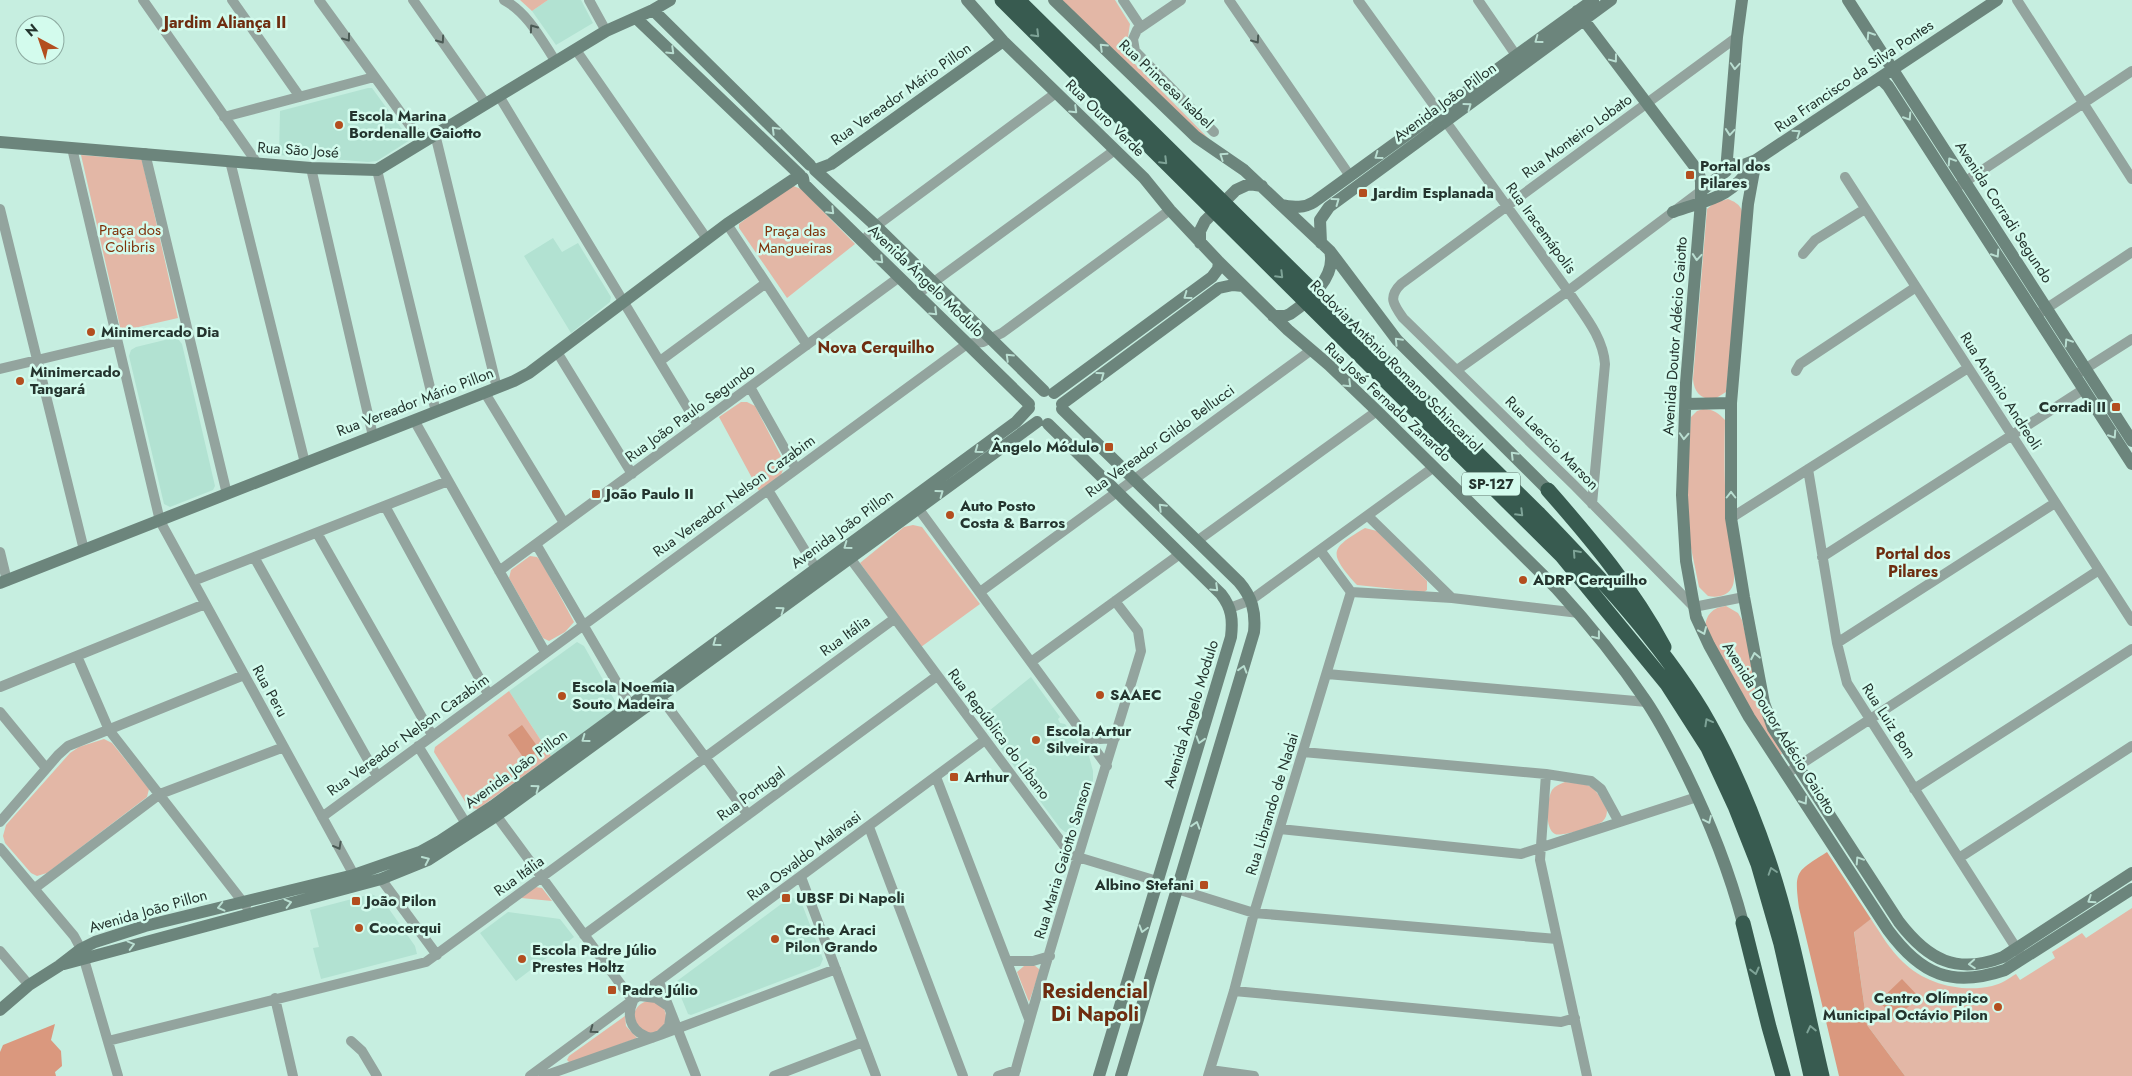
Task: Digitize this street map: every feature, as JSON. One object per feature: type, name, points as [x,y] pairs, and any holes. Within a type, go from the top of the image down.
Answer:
[{"type":"highway","name":"Rodovia Antônio Romano Schincariol","points":[[1002,0],[1562,556],[1618,621],[1667,684],[1708,748],[1726,784],[1749,841],[1781,944],[1811,1076]]},
{"type":"highway","name":"Rodovia Antônio Romano Schincariol","points":[[1018,0],[1538,513],[1603,583],[1685,686],[1719,743],[1768,857],[1786,918],[1822,1076]]},
{"type":"highway","points":[[1548,490],[1593,541],[1624,581],[1652,624],[1685,686]]},
{"type":"highway","points":[[1743,923],[1783,1076]]},
{"type":"street","points":[[143,0],[257,164]]},
{"type":"street","points":[[232,0],[300,97]]},
{"type":"street","points":[[320,0],[422,142]]},
{"type":"street","points":[[413,0],[486,104]]},
{"type":"street","points":[[504,0],[515,7],[527,19],[556,62]]},
{"type":"street","points":[[589,0],[606,31]]},
{"type":"street","name":"Rua Ouro Verde","points":[[967,0],[1003,41],[1144,178],[1170,210],[1219,262]]},
{"type":"street","name":"Rua Princesa Isabel","points":[[1054,0],[1196,136],[1244,170],[1262,186]]},
{"type":"street","points":[[1122,0],[1141,27],[1181,0]]},
{"type":"street","points":[[1229,0],[1350,176]]},
{"type":"street","name":"Rua Iracemápolis","points":[[1358,0],[1568,291],[1600,341],[1604,351],[1605,364],[1592,504]]},
{"type":"street","points":[[1478,0],[1520,60]]},
{"type":"street","name":"Avenida João Pillon","points":[[1581,16],[1593,0]]},
{"type":"street","name":"Avenida João Pillon","points":[[1326,248],[1320,220],[1329,207],[1442,117],[1581,16],[1611,0]]},
{"type":"street","points":[[1457,370],[1568,291],[1673,212],[1701,196],[1727,166],[1737,37],[1742,0]]},
{"type":"street","name":"Avenida Corradi Segundo","points":[[1848,0],[1893,70],[1959,185]]},
{"type":"street","name":"Rua Francisco da Silva Pontes","points":[[1727,166],[1738,167],[1756,160],[1997,0]]},
{"type":"street","points":[[2018,0],[2132,180]]},
{"type":"street","points":[[436,412],[377,170],[606,31],[662,5]]},
{"type":"street","name":"Avenida Ângelo Modulo","points":[[662,5],[671,27],[812,167],[1049,392]]},
{"type":"street","name":"Avenida Doutor Adécio Gaiotto","points":[[1581,16],[1698,171],[1701,196],[1686,404],[1682,496],[1686,561],[1694,607],[1709,645],[1750,717],[1792,770],[1899,922],[1923,949],[1940,959],[1967,966],[2020,953]]},
{"type":"street","name":"Avenida Ângelo Modulo","points":[[636,18],[802,176],[804,184],[1029,406]]},
{"type":"street","name":"Rua Princesa Isabel","points":[[1141,27],[1137,30],[1133,39],[1135,51],[1214,132]]},
{"type":"street","name":"Rua Monteiro Lobato","points":[[1392,298],[1394,291],[1401,284],[1737,37]]},
{"type":"street","name":"Rua Vereador Mário Pillon","points":[[3,582],[497,388],[528,373],[727,224],[802,176],[801,167],[830,164],[1003,41]]},
{"type":"street","points":[[576,50],[707,239]]},
{"type":"street","points":[[1879,79],[1883,70],[1884,56]]},
{"type":"street","points":[[1959,185],[2132,71]]},
{"type":"street","points":[[224,116],[374,77]]},
{"type":"street","name":"Avenida Corradi Segundo","points":[[1879,79],[1888,86],[1959,185],[2129,446],[2132,464]]},
{"type":"street","points":[[862,242],[876,226],[1056,93]]},
{"type":"street","points":[[499,96],[698,425]]},
{"type":"street","name":"Avenida João Pillon","points":[[1282,205],[1297,208],[1307,206],[1442,117]]},
{"type":"street","points":[[435,134],[497,388]]},
{"type":"street","name":"Rua São José","points":[[0,142],[257,164],[377,170]]},
{"type":"street","points":[[72,148],[160,520]]},
{"type":"street","points":[[916,296],[1115,150]]},
{"type":"street","points":[[145,153],[227,494]]},
{"type":"street","points":[[1701,196],[1714,198],[1729,192],[1741,181],[1756,160]]},
{"type":"street","name":"Avenida Doutor Adécio Gaiotto","points":[[1756,160],[1748,204],[1731,403],[1731,518],[1767,714],[1792,770]]},
{"type":"street","points":[[230,161],[305,463]]},
{"type":"street","points":[[1727,166],[1741,181],[1748,204]]},
{"type":"street","points":[[311,168],[373,436]]},
{"type":"street","name":"Rua Antonio Andreoli","points":[[1845,177],[2132,621]]},
{"type":"street","points":[[1200,243],[1200,231],[1205,221],[1236,190],[1249,184],[1262,186],[1326,248],[1346,271],[1376,315],[1397,340],[1548,490]]},
{"type":"street","points":[[0,209],[84,550]]},
{"type":"street","points":[[1803,254],[1815,240],[1865,209]]},
{"type":"street","name":"Rua Vereador Nelson Cazabim","points":[[322,817],[967,344],[984,342],[991,339],[1170,210]]},
{"type":"street","points":[[1673,212],[1685,214],[1699,229]]},
{"type":"street","points":[[727,224],[807,345]]},
{"type":"street","points":[[1273,316],[1285,316],[1295,311],[1326,280],[1332,266],[1326,248]]},
{"type":"street","points":[[2041,312],[2132,252]]},
{"type":"street","points":[[1219,262],[1218,268],[1212,277],[1049,392],[1036,394],[1029,406],[1031,416],[1043,423],[1117,492],[1221,594],[1230,608],[1251,600],[1434,468]]},
{"type":"street","name":"Rua José Fernado Zanardo","points":[[1219,262],[1310,351],[1329,365],[1377,411],[1579,613],[1647,702],[1673,746],[1715,834],[1743,923]]},
{"type":"street","name":"Rua João Paulo Segundo","points":[[499,571],[898,278]]},
{"type":"street","points":[[660,361],[766,283]]},
{"type":"street","points":[[1043,423],[1056,420],[1062,407],[1219,288],[1233,284],[1242,286]]},
{"type":"street","points":[[1796,371],[1800,364],[1916,287]]},
{"type":"street","name":"Rua Laercio Marson","points":[[1392,298],[1403,318],[1694,607]]},
{"type":"street","points":[[2080,372],[2132,338]]},
{"type":"street","points":[[0,369],[117,341]]},
{"type":"street","name":"Rua Vereador Gildo Bellucci","points":[[980,592],[1310,351]]},
{"type":"street","points":[[557,352],[632,474]]},
{"type":"street","points":[[1731,518],[1968,368]]},
{"type":"street","name":"Avenida Corradi Segundo","points":[[2080,372],[2084,389],[2129,446]]},
{"type":"street","points":[[750,387],[796,470]]},
{"type":"street","points":[[1822,556],[2084,389]]},
{"type":"street","points":[[1049,392],[1239,582],[1251,600],[1254,613],[1254,632],[1121,1076]]},
{"type":"street","points":[[484,393],[564,524]]},
{"type":"street","points":[[1686,404],[1731,403]]},
{"type":"street","name":"Avenida João Pillon","points":[[819,574],[850,558],[1016,422],[1029,406]]},
{"type":"street","points":[[1197,542],[1377,411]]},
{"type":"street","points":[[414,420],[545,652]]},
{"type":"street","name":"Avenida João Pillon","points":[[82,954],[95,942],[145,926],[242,901],[358,878],[381,879],[428,860],[915,504],[1043,423]]},
{"type":"street","name":"Rua Luiz Bom","points":[[1808,470],[1837,643],[1847,682],[2020,953]]},
{"type":"street","points":[[193,581],[448,481]]},
{"type":"street","points":[[768,490],[819,574]]},
{"type":"street","points":[[1837,643],[2056,503]]},
{"type":"street","points":[[915,504],[1106,766]]},
{"type":"street","points":[[385,506],[488,694]]},
{"type":"street","points":[[1368,516],[1452,598]]},
{"type":"street","name":"Rua Peru","points":[[160,520],[322,817],[358,878]]},
{"type":"street","points":[[317,533],[432,735]]},
{"type":"street","points":[[536,544],[633,711]]},
{"type":"street","points":[[1320,550],[1351,592],[1452,598],[1579,613]]},
{"type":"street","points":[[0,552],[3,582]]},
{"type":"street","points":[[1031,662],[1180,554]]},
{"type":"street","points":[[254,557],[377,776]]},
{"type":"street","name":"Rua República do Líbano","points":[[850,558],[1071,855],[1157,881]]},
{"type":"street","points":[[1792,770],[2099,570]]},
{"type":"street","name":"Rua Librando de Nadai","points":[[1209,1073],[1234,991],[1254,913],[1351,592]]},
{"type":"street","points":[[1694,607],[1744,597]]},
{"type":"street","name":"Rua Maria Gaiotto Sanson","points":[[1015,1073],[1029,1019],[1050,956],[1141,651],[1138,631],[1115,601]]},
{"type":"street","points":[[0,687],[205,604]]},
{"type":"street","name":"Avenida Ângelo Modulo","points":[[1099,1076],[1231,637],[1233,620],[1230,608]]},
{"type":"street","name":"Rua Itália","points":[[108,1041],[275,998],[416,965],[437,955],[894,619]]},
{"type":"street","points":[[1914,789],[2132,649]]},
{"type":"street","points":[[77,656],[109,730],[251,913]]},
{"type":"street","points":[[1326,674],[1647,702]]},
{"type":"street","points":[[0,822],[46,768],[68,746],[244,675]]},
{"type":"street","name":"Rua Portugal","points":[[584,935],[937,676]]},
{"type":"street","points":[[657,693],[748,815]]},
{"type":"street","points":[[0,712],[46,768]]},
{"type":"street","points":[[1084,734],[1100,740],[1115,738]]},
{"type":"street","name":"Rua Osvaldo Malavasi","points":[[530,1076],[985,740]]},
{"type":"street","points":[[418,746],[469,829]]},
{"type":"street","points":[[1959,858],[2132,746]]},
{"type":"street","points":[[35,888],[160,794],[284,747]]},
{"type":"street","points":[[1303,752],[1546,774],[1591,781],[1597,784],[1619,822]]},
{"type":"street","points":[[1546,774],[1540,860],[1587,1076]]},
{"type":"street","points":[[936,776],[1029,1019]]},
{"type":"street","points":[[1280,829],[1521,854],[1698,797]]},
{"type":"street","points":[[493,812],[584,935],[636,999]]},
{"type":"street","points":[[869,826],[963,1076]]},
{"type":"street","name":"Avenida João Pillon","points":[[0,1010],[29,985],[82,954],[251,913],[358,878],[469,829]]},
{"type":"street","points":[[0,848],[74,936],[82,954],[118,1076]]},
{"type":"street","points":[[1166,852],[1186,858]]},
{"type":"street","points":[[2020,953],[2132,873]]},
{"type":"street","points":[[801,877],[876,1076]]},
{"type":"street","points":[[381,879],[437,955]]},
{"type":"street","points":[[1177,889],[1254,913],[1557,939]]},
{"type":"street","points":[[2020,953],[2132,889]]},
{"type":"street","points":[[1149,908],[1169,914]]},
{"type":"street","points":[[0,951],[29,985]]},
{"type":"street","points":[[1007,961],[1024,962],[1050,956]]},
{"type":"street","points":[[544,1076],[656,1037],[836,970]]},
{"type":"street","points":[[659,982],[696,1076]]},
{"type":"street","points":[[1234,991],[1561,1022],[1575,1018]]},
{"type":"street","points":[[275,998],[293,1076]]},
{"type":"street","points":[[636,999],[656,998],[670,1010]]},
{"type":"street","points":[[636,999],[630,1008],[630,1022],[639,1033],[656,1037]]},
{"type":"street","points":[[656,1037],[669,1026],[670,1010]]},
{"type":"street","points":[[351,1041],[362,1051],[377,1076]]},
{"type":"street","points":[[774,1076],[863,1042]]},
{"type":"street","points":[[998,1076],[1015,1073]]},
{"type":"street","points":[[1209,1073],[1254,1076]]},
{"type":"shaded area","points":[[548,0],[581,0],[593,23],[556,45],[532,11]]},
{"type":"shaded area","name":"Escola Marina Bordenalle Gaiotto","points":[[372,88],[410,140],[377,161],[368,162],[279,155],[280,111]]},
{"type":"shaded area","points":[[553,238],[562,252],[578,243],[611,297],[610,302],[571,333],[524,256]]},
{"type":"shaded area","points":[[173,338],[178,339],[182,344],[215,486],[213,490],[170,507],[164,504],[129,356],[131,350],[136,347]]},
{"type":"shaded area","name":"Escola Noemia Souto Madeira","points":[[577,642],[584,646],[615,701],[614,710],[551,756],[509,691]]},
{"type":"shaded area","name":"Escola Artur Silveira","points":[[1031,677],[1060,717],[1058,719],[1060,723],[1065,724],[1089,756],[1093,771],[1093,780],[1080,826],[1072,832],[1065,832],[1060,828],[979,719]]},
{"type":"shaded area","points":[[522,725],[540,750],[525,760],[508,735]]},
{"type":"shaded area","points":[[1827,852],[1871,919],[1854,932],[1867,1025],[1905,1076],[1839,1076],[1799,908],[1797,886],[1797,879],[1803,868]]},
{"type":"shaded area","name":"Coocerqui","points":[[371,894],[382,899],[415,946],[417,954],[321,979],[313,948],[319,947],[310,910]]},
{"type":"shaded area","name":"Creche Araci Pilon Grando","points":[[795,898],[802,904],[823,959],[820,966],[691,1015],[688,1014],[676,985],[677,981],[788,899]]},
{"type":"shaded area","name":"Escola Padre Júlio Prestes Holtz","points":[[508,912],[560,919],[574,937],[516,981],[480,933]]},
{"type":"shaded area","points":[[1902,979],[1919,997],[1895,1019],[1879,1001]]},
{"type":"shaded area","points":[[55,1024],[51,1040],[61,1051],[62,1066],[55,1072],[56,1076],[0,1076],[0,1052],[3,1045]]},
{"type":"green space","points":[[520,0],[548,0],[532,11]]},
{"type":"green space","points":[[1062,0],[1115,0],[1130,24],[1127,43],[1133,62],[1209,139],[1200,133]]},
{"type":"green space","name":"Praça dos Colibris","points":[[81,155],[142,160],[178,318],[121,331]]},
{"type":"green space","name":"Praça das Mangueiras","points":[[791,185],[801,189],[855,244],[787,298],[739,228],[739,224]]},
{"type":"green space","points":[[1728,199],[1740,207],[1743,222],[1726,392],[1713,400],[1698,394],[1693,379],[1707,209],[1714,203]]},
{"type":"green space","points":[[741,402],[747,402],[755,406],[785,464],[781,475],[759,491],[719,417]]},
{"type":"green space","points":[[1703,409],[1716,412],[1725,420],[1726,502],[1734,577],[1733,585],[1729,592],[1716,597],[1708,596],[1699,587],[1690,543],[1686,492],[1691,417],[1697,411]]},
{"type":"green space","points":[[913,525],[922,527],[980,604],[921,647],[860,563],[904,527]]},
{"type":"green space","points":[[1365,528],[1377,531],[1427,581],[1427,590],[1424,592],[1357,585],[1341,565],[1337,558],[1337,552],[1345,541]]},
{"type":"green space","points":[[530,556],[537,557],[541,561],[574,622],[565,632],[549,641],[543,638],[509,578],[511,570]]},
{"type":"green space","points":[[1726,606],[1738,613],[1742,620],[1764,715],[1782,754],[1780,755],[1758,722],[1705,629],[1708,616],[1717,608]]},
{"type":"green space","points":[[509,691],[551,756],[478,809],[469,808],[434,752],[435,747]]},
{"type":"green space","points":[[104,739],[112,743],[149,789],[147,797],[47,873],[37,876],[31,873],[5,843],[3,836],[6,825],[70,753],[79,747]]},
{"type":"green space","points":[[1565,782],[1592,787],[1607,810],[1603,821],[1572,833],[1559,835],[1552,831],[1548,820],[1550,794],[1555,787]]},
{"type":"green space","points":[[535,887],[542,888],[552,901],[521,898]]},
{"type":"green space","name":"Centro Olímpico Municipal Octávio Pilon","points":[[2132,908],[2132,1076],[1905,1076],[1867,1025],[1854,931],[1871,919],[1898,957],[1912,970],[1944,985],[1980,988],[1998,984],[2016,974],[2020,980],[2055,958],[2052,952],[2082,933],[2086,938]]},
{"type":"green space","points":[[1034,965],[1039,969],[1039,973],[1029,1002],[1017,972],[1024,966]]},
{"type":"green space","points":[[650,1001],[656,1002],[661,1006],[665,1011],[665,1023],[661,1028],[656,1032],[650,1033],[644,1032],[639,1028],[635,1023],[634,1017],[635,1011],[639,1006],[644,1002]]},
{"type":"green space","points":[[625,1016],[626,1026],[637,1038],[570,1063],[567,1060],[569,1056]]},
{"type":"place","name":"Escola Marina Bordenalle Gaiotto","points":[[339,125]]},
{"type":"place","name":"Portal dos Pilares","points":[[1690,175]]},
{"type":"place","name":"Jardim Esplanada","points":[[1363,193]]},
{"type":"place","name":"Minimercado Dia","points":[[91,332]]},
{"type":"place","name":"Minimercado Tangará","points":[[20,381]]},
{"type":"place","name":"Corradi II","points":[[2116,407]]},
{"type":"place","name":"Ângelo Módulo","points":[[1109,447]]},
{"type":"place","name":"João Paulo II","points":[[596,494]]},
{"type":"place","name":"Auto Posto Costa & Barros","points":[[950,515]]},
{"type":"place","name":"ADRP Cerquilho","points":[[1523,580]]},
{"type":"place","name":"SAAEC","points":[[1100,695]]},
{"type":"place","name":"Escola Noemia Souto Madeira","points":[[562,696]]},
{"type":"place","name":"Escola Artur Silveira","points":[[1036,740]]},
{"type":"place","name":"Arthur","points":[[954,777]]},
{"type":"place","name":"Albino Stefani","points":[[1204,885]]},
{"type":"place","name":"UBSF Di Napoli","points":[[786,898]]},
{"type":"place","name":"João Pilon","points":[[356,901]]},
{"type":"place","name":"Coocerqui","points":[[359,928]]},
{"type":"place","name":"Creche Araci Pilon Grando","points":[[775,939]]},
{"type":"place","name":"Escola Padre Júlio Prestes Holtz","points":[[522,959]]},
{"type":"place","name":"Padre Júlio","points":[[612,990]]},
{"type":"place","name":"Centro Olímpico Municipal Octávio Pilon","points":[[1998,1007]]},
{"type":"district","name":"Jardim Aliança II","points":[[225,22]]},
{"type":"district","name":"Nova Cerquilho","points":[[876,347]]},
{"type":"district","name":"Portal dos Pilares","points":[[1913,562]]},
{"type":"district","name":"Residencial Di Napoli","points":[[1095,1002]]}]
